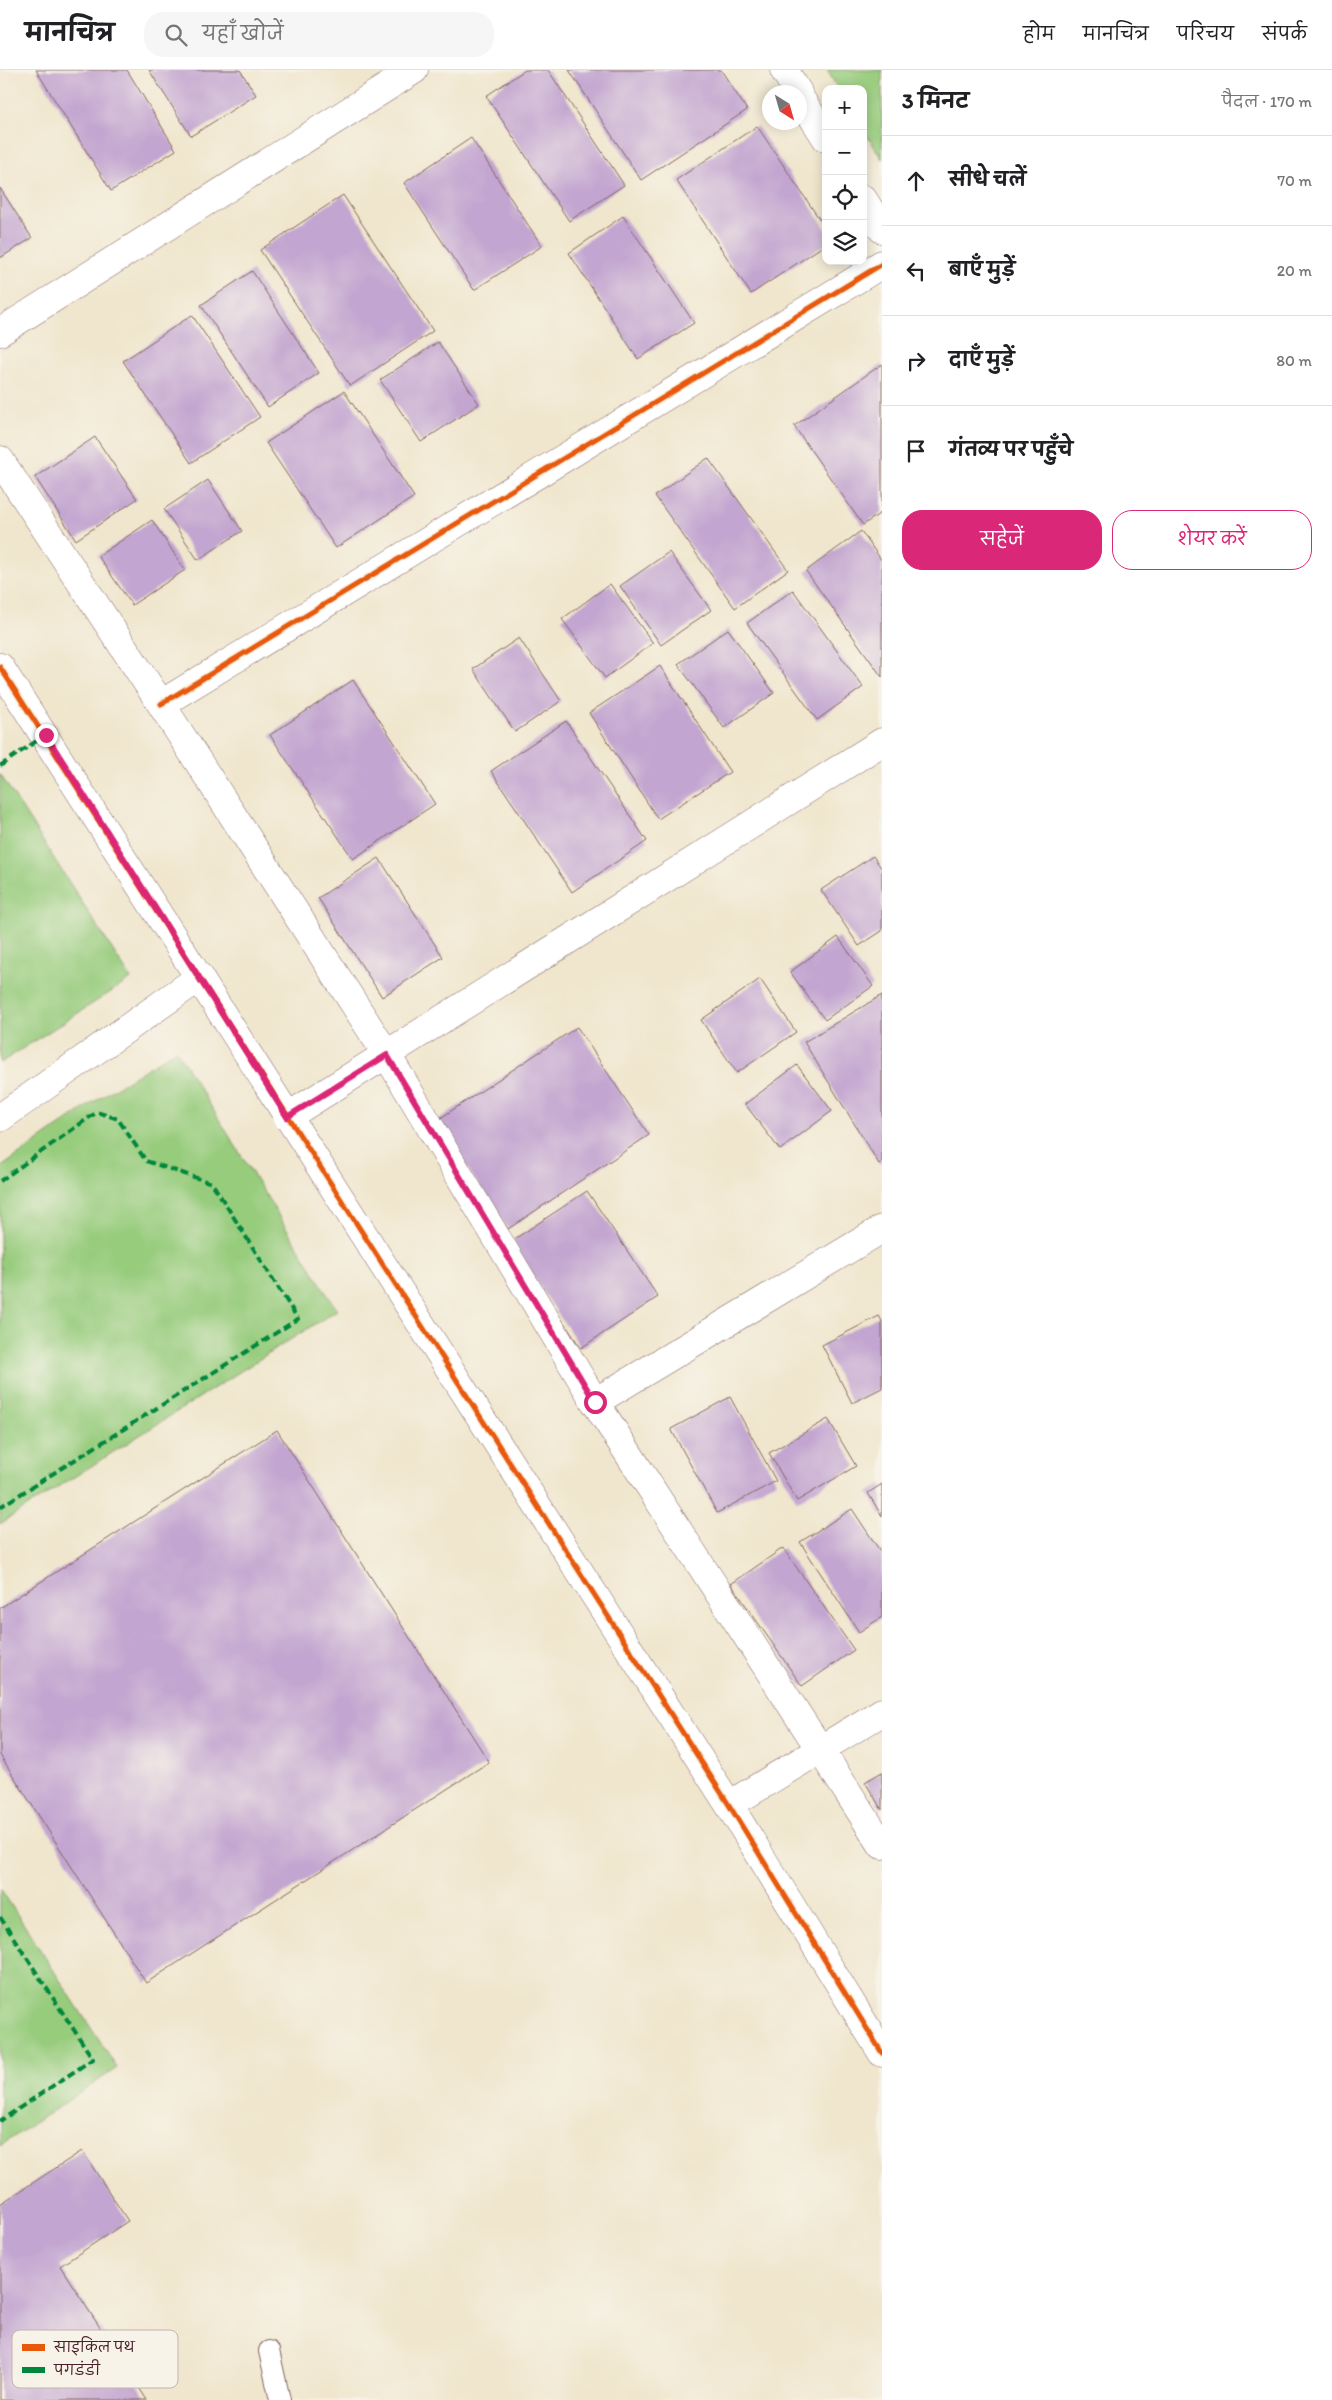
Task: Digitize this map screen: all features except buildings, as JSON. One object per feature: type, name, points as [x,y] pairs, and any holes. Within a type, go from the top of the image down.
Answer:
[{"type":"street","points":[[0,332],[414,70]]},
{"type":"street","points":[[784,70],[793,85]]},
{"type":"street","points":[[807,108],[822,132]]},
{"type":"street","points":[[867,205],[882,229]]},
{"type":"street","points":[[161,704],[882,264]]},
{"type":"street","points":[[0,460],[161,704],[387,1055],[595,1402],[882,1845]]},
{"type":"street","points":[[0,667],[729,1805],[882,2053]]},
{"type":"street","points":[[287,1117],[882,742]]},
{"type":"street","points":[[0,1118],[200,977]]},
{"type":"street","points":[[595,1402],[882,1229]]},
{"type":"street","points":[[729,1805],[882,1712]]},
{"type":"lane","points":[[269,2351],[280,2400]]},
{"type":"green space","points":[[827,70],[882,70],[882,159],[867,135],[867,85],[836,85]]},
{"type":"green space","points":[[0,774],[131,979],[0,1063]]},
{"type":"green space","points":[[176,1050],[337,1310],[0,1524],[0,1168],[92,1103]]},
{"type":"green space","points":[[0,1888],[117,2068],[0,2146]]},
{"type":"marked path","points":[[0,766],[45,735]]},
{"type":"marked path","points":[[0,1181],[97,1112],[118,1119],[146,1161],[212,1183],[298,1319],[0,1507]]},
{"type":"marked path","points":[[0,1917],[93,2059],[0,2121]]},
{"type":"cycle path","points":[[161,704],[882,264]]},
{"type":"cycle path","points":[[0,667],[729,1805],[882,2053]]},
{"type":"route","points":[[46,735],[287,1117],[387,1055],[595,1402]]}]
